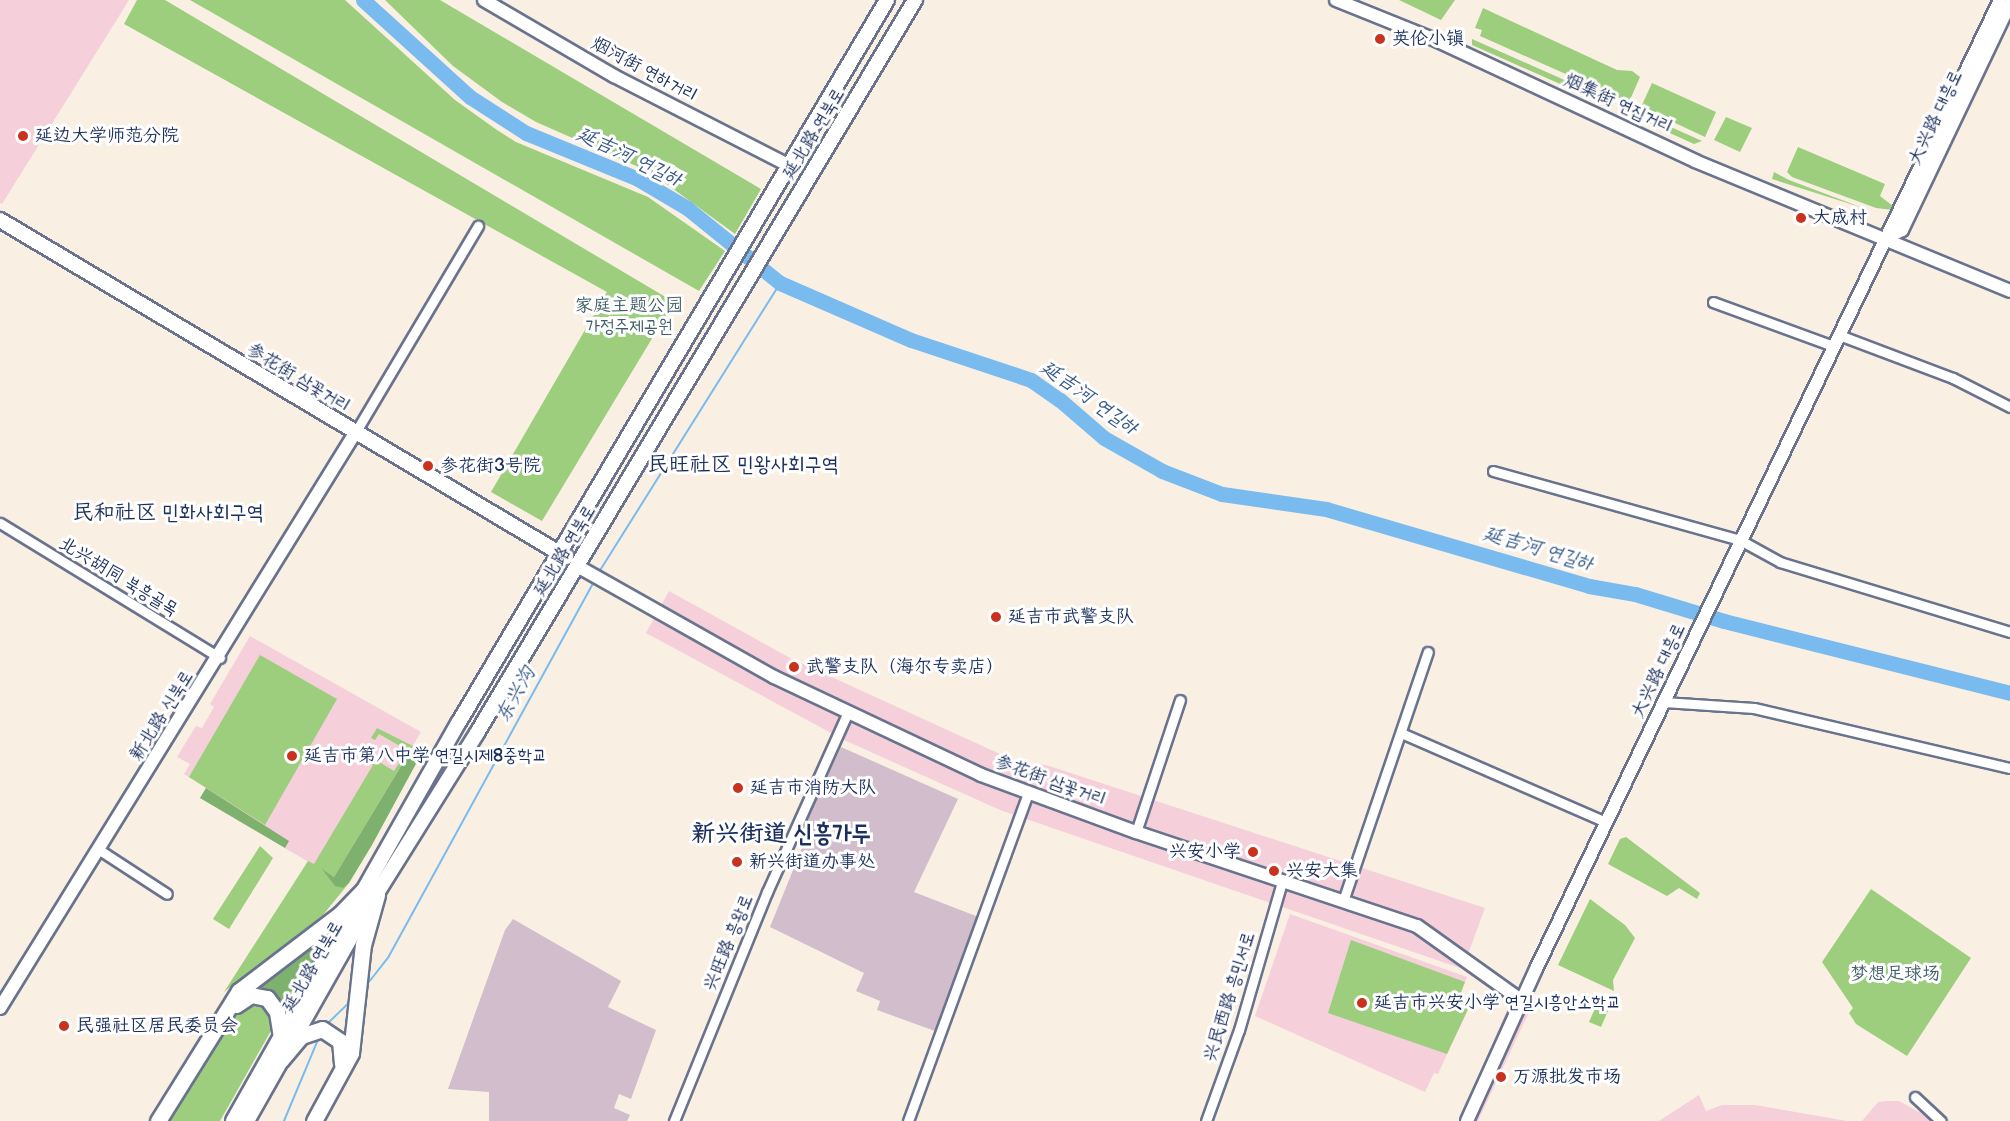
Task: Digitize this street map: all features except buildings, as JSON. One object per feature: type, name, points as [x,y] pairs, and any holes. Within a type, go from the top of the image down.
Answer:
[{"type":"main road","name":"延北路 연북로","points":[[242,1117],[281,1060],[372,891],[559,556],[888,0]]},
{"type":"main road","name":"延北路 연북로","points":[[242,1117],[281,1037],[577,566],[915,0]]},
{"type":"main road","name":"参花街 삼꽃거리","points":[[0,220],[353,437]]},
{"type":"main road","name":"参花街 삼꽃거리","points":[[0,231],[577,566]]},
{"type":"main road","points":[[312,1121],[348,1060],[372,891]]},
{"type":"main road","points":[[160,1121],[240,991],[372,891]]},
{"type":"main road","points":[[160,1121],[234,1007],[244,997],[256,994],[270,1000],[277,1012],[281,1037]]},
{"type":"main road","points":[[281,1060],[310,1030],[326,1030],[340,1041],[342,1064],[312,1121]]},
{"type":"street","name":"烟河街 연하거리","points":[[484,0],[614,76],[790,166]]},
{"type":"street","name":"烟集街 연집거리","points":[[1336,0],[1438,41],[1695,161],[2010,291]]},
{"type":"street","name":"大兴路 대흥로","points":[[1467,1121],[1738,544],[2000,0]]},
{"type":"street","name":"大兴路 대흥로","points":[[1886,238],[1902,230],[2008,11]]},
{"type":"street","points":[[353,437],[478,226]]},
{"type":"street","points":[[1713,302],[1953,378],[2010,407]]},
{"type":"street","name":"新北路 신북로","points":[[0,1008],[220,658],[353,437]]},
{"type":"street","points":[[1493,471],[1738,544],[1780,562],[2010,632]]},
{"type":"street","name":"北兴胡同 북흥골목","points":[[0,523],[220,658]]},
{"type":"street","name":"参花街 삼꽃거리","points":[[577,566],[595,578],[847,714],[1028,793],[1430,933],[1522,1001]]},
{"type":"street","points":[[1343,901],[1428,652]]},
{"type":"street","points":[[1136,832],[1180,700]]},
{"type":"street","points":[[1664,702],[1754,708],[2010,768]]},
{"type":"street","name":"兴旺路 흥왕로","points":[[674,1121],[767,892],[847,714]]},
{"type":"street","points":[[1401,733],[1606,822]]},
{"type":"street","points":[[908,1121],[1028,793]]},
{"type":"street","points":[[98,849],[166,894]]},
{"type":"street","name":"兴民西路 흥민서로","points":[[1206,1121],[1239,1030],[1282,882]]},
{"type":"street","points":[[1915,1097],[1941,1121]]},
{"type":"shaded area","name":"延边大学师范分院","points":[[0,0],[129,0],[2,204],[0,203]]},
{"type":"shaded area","name":"兴安大集","points":[[669,591],[790,658],[1035,770],[1038,764],[1049,766],[1485,908],[1467,957],[1507,987],[1536,997],[1478,1121],[1459,1121],[1510,1003],[1460,968],[1000,810],[844,740],[646,633]]},
{"type":"shaded area","name":"延吉市第八中学 연길시제8중학교","points":[[250,636],[421,732],[334,877],[200,798],[206,788],[184,774],[190,764],[177,757],[196,726],[202,728],[214,707],[210,704]]},
{"type":"shaded area","points":[[841,747],[958,799],[914,892],[981,918],[935,1031],[877,1010],[880,1001],[856,991],[864,973],[770,927],[804,843],[797,839]]},
{"type":"shaded area","name":"延吉市兴安小学 연길시흥안소학교","points":[[1290,914],[1467,977],[1458,1000],[1470,1005],[1438,1074],[1434,1073],[1425,1092],[1255,1016]]},
{"type":"shaded area","points":[[513,919],[621,981],[608,1007],[656,1030],[631,1099],[619,1094],[614,1108],[630,1115],[627,1121],[489,1121],[489,1092],[448,1089],[505,930]]},
{"type":"shaded area","name":"万源批发市场","points":[[1699,1095],[1706,1111],[1722,1105],[1755,1105],[1847,1121],[1659,1121]]},
{"type":"shaded area","points":[[1899,1101],[1935,1121],[1862,1121],[1878,1102]]},
{"type":"green space","name":"家庭主题公园 가정주제공원","points":[[137,0],[165,0],[674,302],[542,521],[491,492],[607,292],[124,24]]},
{"type":"green space","points":[[190,0],[345,0],[455,100],[497,130],[516,142],[648,197],[725,251],[699,291]]},
{"type":"green space","points":[[385,0],[440,0],[761,189],[735,234],[650,172],[536,122],[502,102],[453,66]]},
{"type":"green space","points":[[1399,0],[1455,0],[1441,20]]},
{"type":"green space","points":[[1483,8],[1617,70],[1632,71],[1640,77],[1629,102],[1480,36],[1482,30],[1475,28]]},
{"type":"green space","points":[[1472,39],[1614,102],[1612,107],[1472,45]]},
{"type":"green space","points":[[1652,83],[1716,112],[1705,137],[1641,107]]},
{"type":"green space","points":[[1726,117],[1752,128],[1740,152],[1714,140]]},
{"type":"green space","points":[[1653,119],[1702,141],[1694,144],[1650,124]]},
{"type":"green space","points":[[1798,147],[1885,184],[1880,196],[1893,206],[1893,210],[1876,208],[1792,177],[1787,172]]},
{"type":"green space","points":[[1774,172],[1789,180],[1863,208],[1772,179]]},
{"type":"green space","points":[[260,655],[337,699],[265,825],[189,777]]},
{"type":"green space","points":[[377,728],[413,746],[334,877],[323,870],[342,888],[349,883],[323,915],[224,992],[308,861],[314,864],[373,765],[361,757],[368,746],[372,748],[368,755],[394,771],[407,750],[379,734],[375,740],[371,738]]},
{"type":"green space","points":[[407,756],[417,762],[372,845],[349,883],[343,888],[335,886],[322,869],[334,877]]},
{"type":"green space","points":[[206,788],[289,841],[285,848],[200,798]]},
{"type":"green space","points":[[1626,837],[1700,893],[1697,899],[1679,888],[1667,896],[1608,864],[1620,839]]},
{"type":"green space","points":[[260,846],[273,858],[229,929],[213,919]]},
{"type":"green space","name":"梦想足球场","points":[[1871,889],[1971,958],[1907,1056],[1856,1024],[1849,1013],[1853,1008],[1822,962]]},
{"type":"green space","points":[[1590,899],[1625,925],[1635,938],[1613,980],[1614,991],[1558,965]]},
{"type":"green space","points":[[338,924],[284,1018],[275,997],[255,990],[254,986]]},
{"type":"green space","points":[[1351,940],[1465,982],[1458,1000],[1470,1005],[1447,1054],[1328,1013]]},
{"type":"green space","points":[[1600,997],[1612,1002],[1601,1027],[1589,1022]]},
{"type":"green space","points":[[250,1002],[261,1003],[269,1011],[272,1029],[220,1121],[169,1121],[233,1016]]},
{"type":"waterway","name":"延吉河 연길하","points":[[363,0],[470,97],[526,133],[638,179],[687,208],[780,283],[911,340],[1031,380],[1060,400],[1104,438],[1162,471],[1222,494],[1326,509],[1589,586],[1635,594],[1724,621],[2010,693]]},
{"type":"waterway","name":"东兴沟","points":[[599,572],[780,283]]},
{"type":"waterway","name":"东兴沟","points":[[365,987],[389,956],[595,580]]},
{"type":"waterway","name":"东兴沟","points":[[326,1025],[350,1002]]},
{"type":"waterway","name":"东兴沟","points":[[284,1121],[320,1035]]},
{"type":"place","name":"英伦小镇","points":[[1380,39]]},
{"type":"place","name":"延边大学师范分院","points":[[23,136]]},
{"type":"place","name":"大成村","points":[[1801,218]]},
{"type":"place","name":"参花街3号院","points":[[428,466]]},
{"type":"place","name":"延吉市武警支队","points":[[996,617]]},
{"type":"place","name":"武警支队（海尔专卖店）","points":[[794,667]]},
{"type":"place","name":"延吉市第八中学 연길시제8중학교","points":[[292,756]]},
{"type":"place","name":"延吉市消防大队","points":[[738,788]]},
{"type":"place","name":"兴安小学","points":[[1253,852]]},
{"type":"place","name":"新兴街道办事处","points":[[737,862]]},
{"type":"place","name":"兴安大集","points":[[1274,871]]},
{"type":"place","name":"延吉市兴安小学 연길시흥안소학교","points":[[1362,1003]]},
{"type":"place","name":"民强社区居民委员会","points":[[64,1026]]},
{"type":"place","name":"万源批发市场","points":[[1501,1077]]},
{"type":"district","name":"民旺社区 민왕사회구역","points":[[743,465]]},
{"type":"district","name":"民和社区 민화사회구역","points":[[168,513]]},
{"type":"district","name":"新兴街道 신흥가두","points":[[781,834]]}]
